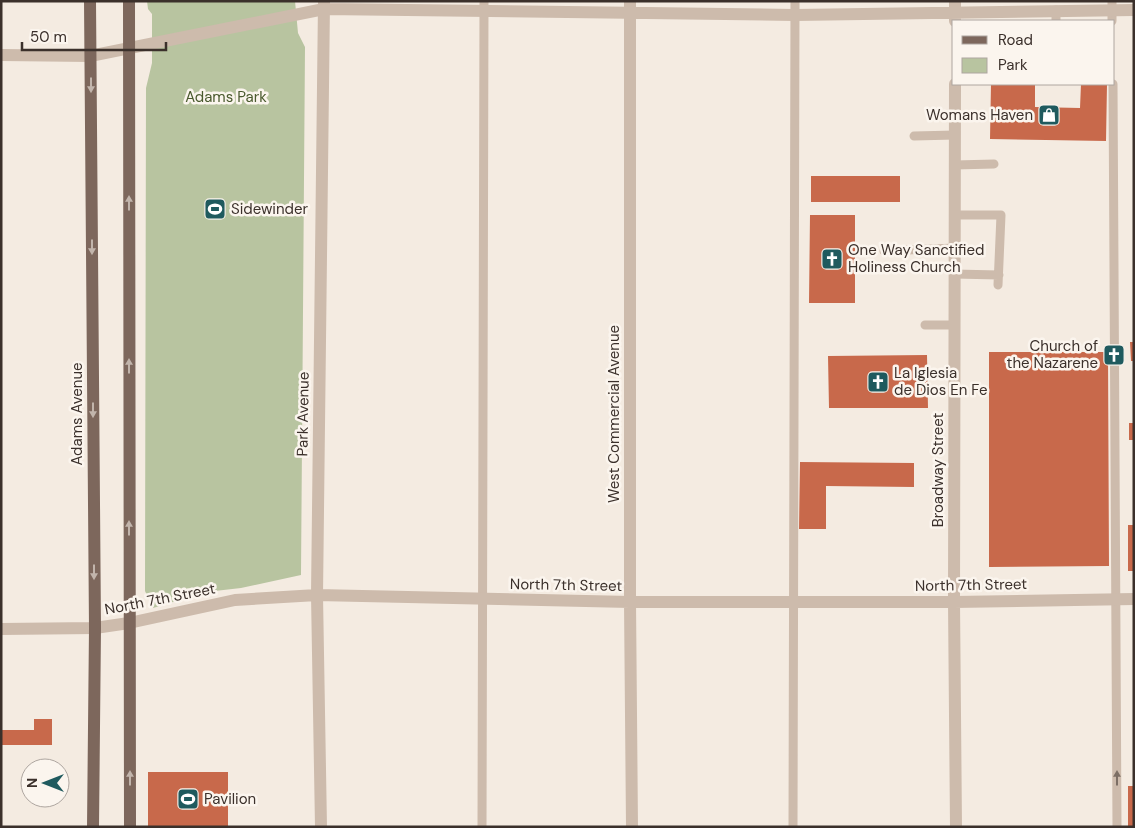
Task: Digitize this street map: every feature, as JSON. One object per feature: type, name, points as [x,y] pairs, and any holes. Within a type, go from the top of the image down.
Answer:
[{"type":"main road","name":"Adams Avenue","points":[[90,1],[95,628],[93,827]]},
{"type":"main road","points":[[129,1],[130,827]]},
{"type":"street","points":[[1,55],[90,56],[324,5],[630,7],[795,15],[955,11],[1056,16],[1134,10]]},
{"type":"street","name":"Park Avenue","points":[[321,827],[317,595],[324,5]]},
{"type":"street","name":"West Commercial Avenue","points":[[630,7],[632,827]]},
{"type":"street","name":"Broadway Street","points":[[955,85],[954,602],[956,827]]},
{"type":"street","name":"North 7th Street","points":[[1,629],[95,628],[129,623],[235,600],[317,595],[630,602],[954,602],[1134,599]]},
{"type":"lane","points":[[793,827],[795,1]]},
{"type":"lane","points":[[482,827],[484,6]]},
{"type":"lane","points":[[1112,85],[1118,827]]},
{"type":"lane","points":[[914,136],[954,135]]},
{"type":"lane","points":[[954,165],[994,164]]},
{"type":"lane","points":[[954,215],[1001,214],[998,286]]},
{"type":"lane","points":[[884,251],[954,248]]},
{"type":"lane","points":[[954,274],[999,275]]},
{"type":"lane","points":[[925,325],[954,326]]},
{"type":"green space","name":"Adams Park","points":[[147,1],[295,1],[298,33],[305,47],[301,575],[241,588],[206,592],[153,608],[145,591],[146,88],[152,63],[152,14],[148,9]]},
{"type":"building","points":[[991,85],[1035,85],[1035,107],[1080,108],[1081,85],[1107,85],[1106,141],[990,139]]},
{"type":"building","points":[[811,176],[900,176],[900,202],[811,202]]},
{"type":"building","name":"One Way Sanctified Holiness Church","points":[[810,215],[855,215],[855,303],[809,303]]},
{"type":"building","points":[[1130,342],[1134,342],[1134,361],[1131,361]]},
{"type":"building","points":[[989,352],[1108,352],[1109,566],[989,567]]},
{"type":"building","name":"La Iglesia de Dios En Fe","points":[[927,355],[928,408],[829,408],[828,356]]},
{"type":"building","points":[[1129,423],[1134,423],[1134,440],[1129,440]]},
{"type":"building","points":[[800,462],[914,463],[914,487],[826,486],[826,529],[799,529]]},
{"type":"building","points":[[1128,525],[1134,525],[1134,571],[1128,571]]},
{"type":"building","points":[[34,719],[52,719],[52,745],[1,745],[1,730],[34,730]]},
{"type":"building","name":"Pavilion","points":[[148,772],[228,772],[228,827],[148,827]]},
{"type":"building","points":[[1128,786],[1134,786],[1134,827],[1128,827]]},
{"type":"place","name":"Womans Haven","points":[[1049,115]]},
{"type":"place","name":"Sidewinder","points":[[215,209]]},
{"type":"place","name":"One Way Sanctified Holiness Church","points":[[832,259]]},
{"type":"place","name":"Church of the Nazarene","points":[[1114,355]]},
{"type":"place","name":"La Iglesia de Dios En Fe","points":[[878,382]]},
{"type":"place","name":"Pavilion","points":[[188,799]]}]
